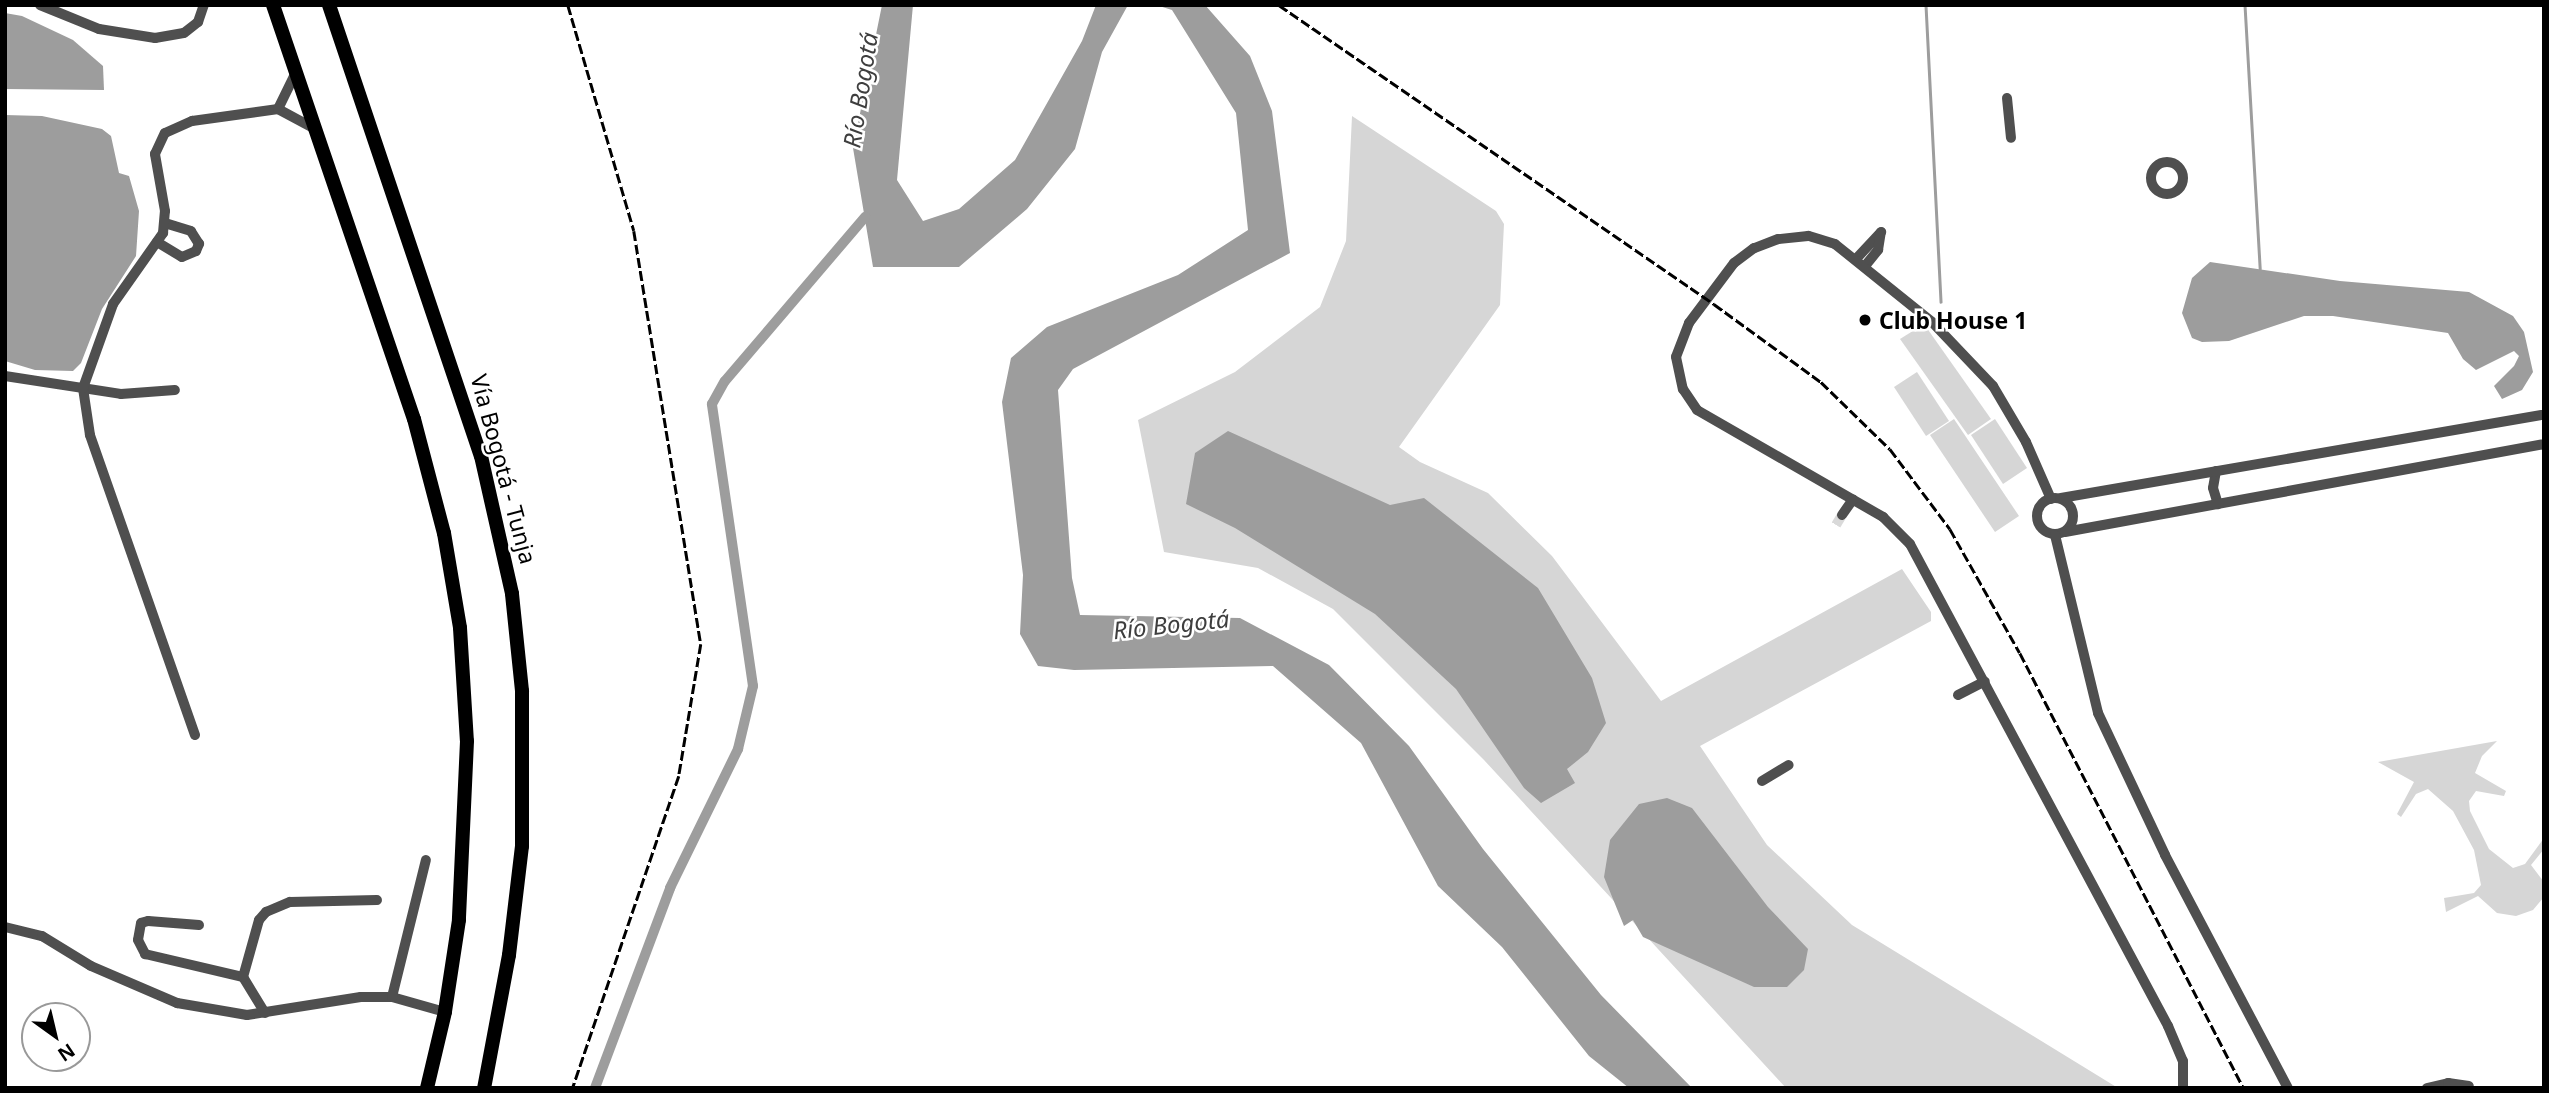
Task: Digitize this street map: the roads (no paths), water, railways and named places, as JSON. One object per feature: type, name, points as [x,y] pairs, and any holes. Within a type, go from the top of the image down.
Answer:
[{"type":"highway","points":[[273,5],[414,419],[441,521],[458,617],[467,741],[466,816],[457,944],[445,1012],[427,1088]]},
{"type":"highway","name":"Vía Bogotá - Tunja","points":[[329,5],[468,411],[497,515],[510,582],[522,691],[522,846],[509,955],[484,1088]]},
{"type":"street","points":[[40,5],[99,29],[155,38],[184,33],[198,22],[204,5]]},
{"type":"street","points":[[278,109],[295,74]]},
{"type":"street","points":[[2007,98],[2011,138]]},
{"type":"street","points":[[195,735],[90,435],[83,388],[104,320],[157,242],[165,223],[155,154],[165,133],[192,121],[278,109],[315,129]]},
{"type":"street","points":[[157,242],[182,257],[189,257],[199,244],[191,231],[165,223]]},
{"type":"street","points":[[2183,1088],[2183,1061],[2168,1027],[1910,544],[1883,517],[1698,410],[1683,389],[1676,357],[1689,323],[1734,263],[1754,248],[1778,239],[1808,236],[1835,244],[1932,322],[1993,386],[2056,498],[2073,514],[2060,533],[2098,713],[2165,855],[2288,1088]]},
{"type":"street","points":[[5,376],[121,394],[176,390]]},
{"type":"street","points":[[2544,415],[2056,498],[2041,506],[2037,517],[2042,529],[2060,533],[2544,444]]},
{"type":"street","points":[[2216,471],[2213,488],[2218,504]]},
{"type":"street","points":[[1842,515],[1853,499]]},
{"type":"street","points":[[1958,695],[1985,681]]},
{"type":"street","points":[[1762,781],[1789,765]]},
{"type":"street","points":[[392,998],[426,860]]},
{"type":"street","points":[[243,977],[259,920],[274,906],[290,902],[377,900]]},
{"type":"street","points":[[199,925],[148,920],[141,923],[138,940],[145,954],[243,977],[265,1013]]},
{"type":"street","points":[[5,925],[19,928],[151,994],[247,1015],[361,997],[392,998],[445,1012]]},
{"type":"street","points":[[2427,1088],[2448,1083],[2469,1086],[2466,1088]]},
{"type":"water","points":[[882,5],[913,5],[897,180],[923,221],[959,209],[1015,160],[1082,41],[1096,5],[1128,5],[1102,52],[1075,149],[1027,209],[959,267],[873,267],[853,148]]},
{"type":"water","name":"Río Bogotá","points":[[1156,5],[1205,5],[1250,56],[1272,111],[1290,253],[1073,369],[1058,390],[1072,578],[1080,615],[1240,618],[1329,665],[1409,746],[1483,849],[1601,995],[1692,1088],[1629,1088],[1589,1056],[1502,947],[1438,886],[1361,743],[1273,666],[1074,670],[1038,666],[1020,634],[1023,575],[1002,402],[1011,358],[1047,327],[1178,275],[1248,230],[1236,113],[1172,10]]},
{"type":"water","points":[[5,13],[22,16],[73,40],[103,66],[104,90],[5,89]]},
{"type":"water","points":[[5,115],[42,116],[102,129],[111,136],[119,173],[129,176],[139,211],[136,256],[102,309],[81,363],[73,371],[35,370],[5,361]]},
{"type":"water","points":[[2210,262],[2340,281],[2469,292],[2513,316],[2524,332],[2533,372],[2522,390],[2502,399],[2494,386],[2514,366],[2519,356],[2514,351],[2476,370],[2463,359],[2448,333],[2333,316],[2304,316],[2229,341],[2202,342],[2192,338],[2182,313],[2192,278]]},
{"type":"water","points":[[1228,431],[1390,505],[1424,498],[1538,588],[1592,678],[1606,723],[1588,752],[1567,769],[1575,783],[1541,803],[1524,788],[1456,689],[1375,614],[1235,528],[1186,504],[1195,453]]},
{"type":"water","points":[[1667,798],[1692,808],[1768,907],[1808,949],[1804,970],[1787,987],[1754,987],[1643,937],[1633,920],[1624,926],[1604,877],[1610,840],[1639,804]]},
{"type":"waterway","points":[[1926,5],[1941,302]]},
{"type":"waterway","points":[[2245,5],[2260,269]]},
{"type":"waterway","points":[[595,1088],[670,888],[738,749],[753,686],[712,404],[725,381],[865,217]]},
{"type":"tunnel","points":[[1836,525],[1842,515]]},
{"type":"railway","points":[[568,5],[634,231],[701,644],[679,776],[573,1088]]},
{"type":"railway","points":[[1279,5],[1714,304],[1821,382],[1890,449],[1950,529],[2020,653],[2244,1088]]},
{"type":"place","name":"Club House 1","points":[[1865,320]]}]
